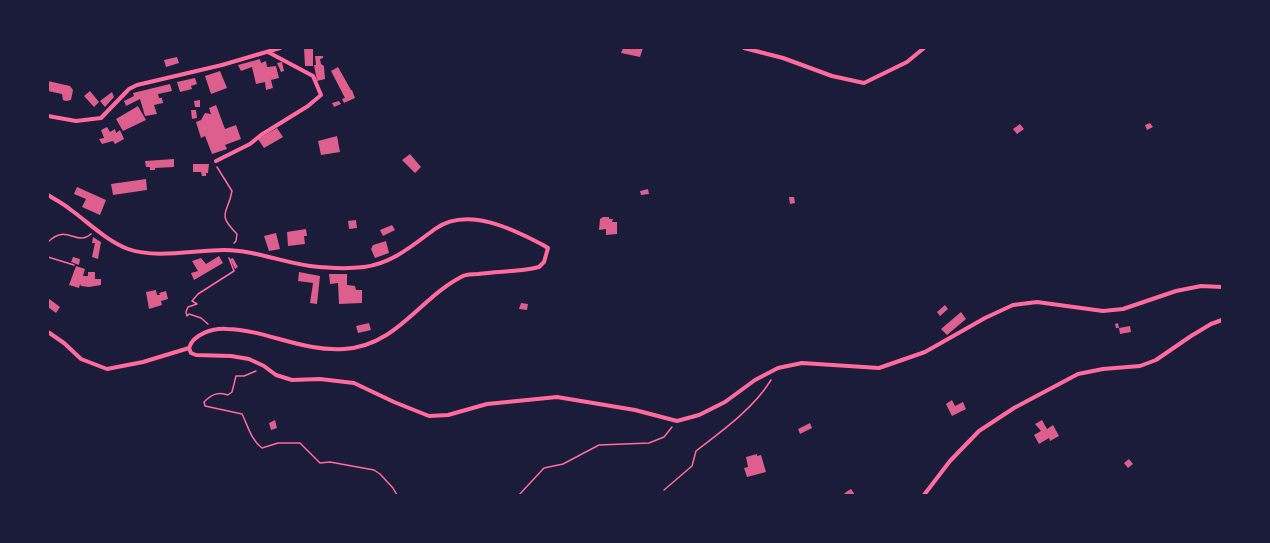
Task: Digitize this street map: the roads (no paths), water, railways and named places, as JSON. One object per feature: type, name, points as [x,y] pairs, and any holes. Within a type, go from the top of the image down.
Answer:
[{"type":"street","points":[[48,116],[76,121],[101,118],[129,89],[137,85],[222,65],[280,48]]},
{"type":"street","points":[[744,48],[783,58],[832,76],[864,83],[907,62],[924,48]]},
{"type":"street","points":[[216,162],[250,144],[261,135],[308,106],[321,95],[313,76],[306,70],[268,52]]},
{"type":"street","points":[[48,195],[70,209],[117,244],[133,251],[185,254],[225,250],[264,255],[310,266],[364,267],[386,262],[437,228],[453,220],[489,222],[533,240],[548,248],[544,262],[538,267],[465,276],[439,291],[391,334],[360,347],[343,350],[290,343],[239,330],[226,329],[211,332],[194,339],[189,348],[143,362],[107,369],[81,359],[64,343],[48,332]]},
{"type":"street","points":[[189,348],[191,353],[196,356],[231,356],[249,359],[276,374],[292,380],[320,379],[354,382],[394,402],[429,416],[448,415],[487,404],[557,397],[635,410],[676,421],[699,414],[725,402],[755,380],[778,368],[802,363],[879,368],[925,352],[985,318],[1013,305],[1037,302],[1103,311],[1123,309],[1176,291],[1202,286],[1222,287]]},
{"type":"street","points":[[924,495],[950,461],[979,431],[1014,408],[1078,374],[1103,369],[1140,366],[1156,360],[1191,336],[1211,324],[1222,320]]}]
